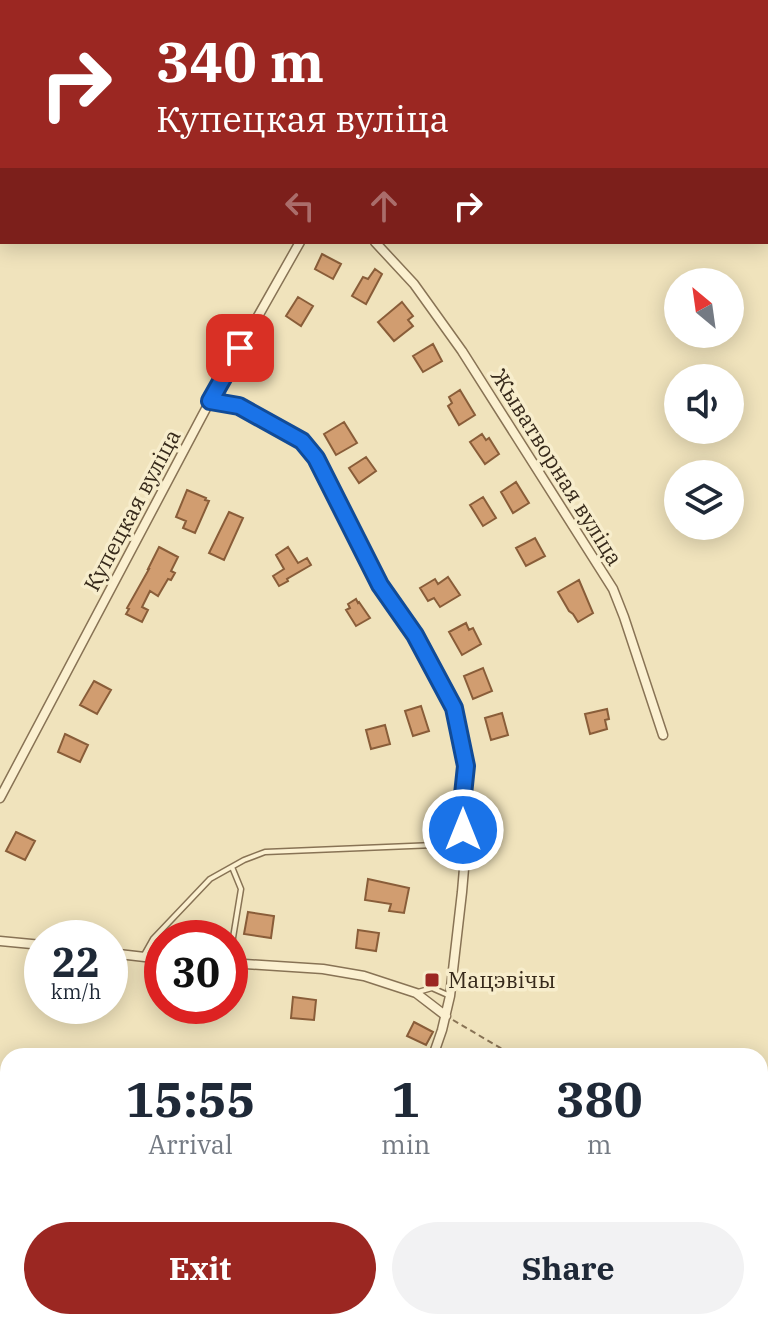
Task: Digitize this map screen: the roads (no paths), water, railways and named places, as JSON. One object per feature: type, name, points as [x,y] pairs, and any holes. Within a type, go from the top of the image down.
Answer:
[{"type":"street","name":"Купецкая вуліца","points":[[0,798],[210,401],[299,244]]},
{"type":"street","name":"Жыватворная вуліца","points":[[377,244],[414,284],[462,351],[613,589],[663,735]]},
{"type":"street","points":[[210,401],[239,406],[302,441],[316,458],[380,585],[415,635],[454,708],[466,766],[462,804],[465,857],[450,996],[436,1048]]},
{"type":"street","points":[[0,941],[24,943]]},
{"type":"street","points":[[128,955],[143,957]]},
{"type":"street","points":[[248,964],[350,973],[416,993],[446,1016]]},
{"type":"lane","points":[[143,957],[153,939],[210,879],[265,852],[435,845],[465,857]]},
{"type":"lane","points":[[232,867],[241,889],[236,920]]},
{"type":"lane","points":[[416,993],[432,988],[450,996]]},
{"type":"place","name":"Мацэвічы","points":[[432,980]]}]
